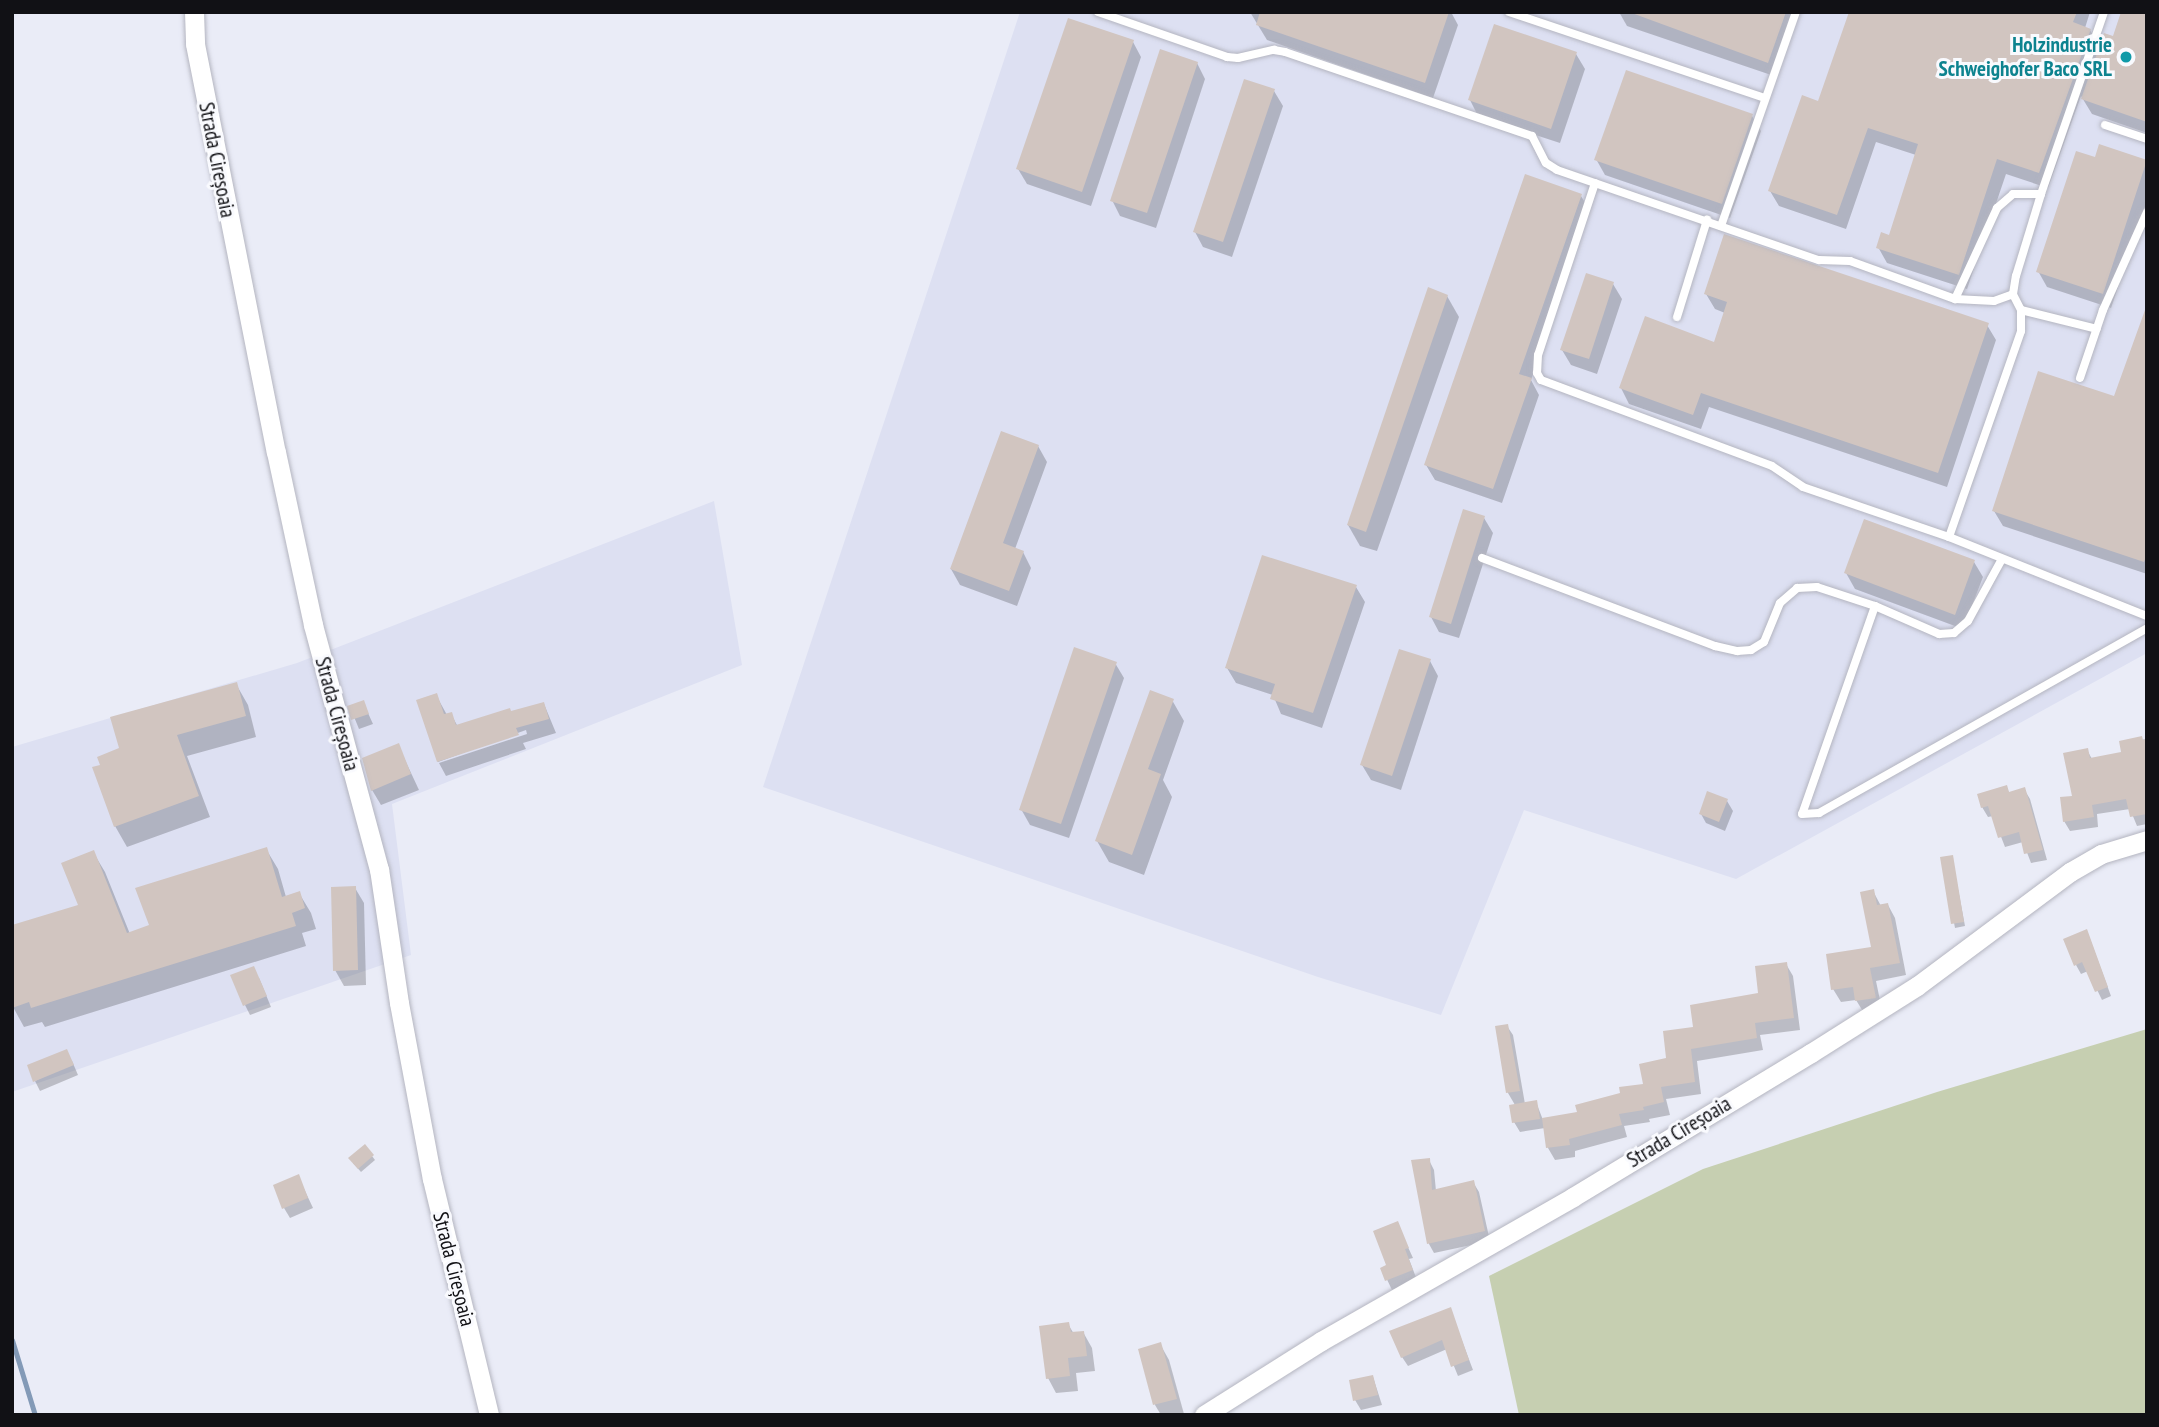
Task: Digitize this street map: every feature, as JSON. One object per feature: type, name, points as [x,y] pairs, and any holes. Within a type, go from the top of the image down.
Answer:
[{"type":"street","name":"Strada Cireșoaia","points":[[194,12],[197,57],[276,452],[313,625],[379,869],[398,1003],[432,1179],[489,1415]]},
{"type":"street","name":"Strada Cireșoaia","points":[[1204,1415],[1332,1335],[1573,1197],[1811,1053],[1917,986],[2070,872],[2101,854],[2147,840]]},
{"type":"lane","points":[[1098,12],[1227,57],[1238,58],[1275,50],[1285,52],[1532,136],[1546,163],[1595,183],[1818,260],[1850,261],[1955,299],[1994,301],[2013,294]]},
{"type":"lane","points":[[1509,12],[1764,98]]},
{"type":"lane","points":[[1721,226],[1796,12]]},
{"type":"lane","points":[[1949,537],[2021,331],[2021,310],[2013,294],[2041,194],[2104,12]]},
{"type":"lane","points":[[2105,125],[2147,139]]},
{"type":"lane","points":[[1595,183],[1538,355],[1537,373],[1541,380],[1772,466],[1804,487],[1949,537],[2147,616]]},
{"type":"lane","points":[[1955,299],[1997,208],[2013,194],[2041,194]]},
{"type":"lane","points":[[2080,378],[2097,329],[2147,212]]},
{"type":"lane","points":[[1677,317],[1707,220]]},
{"type":"lane","points":[[2021,310],[2097,329]]},
{"type":"lane","points":[[1482,558],[1715,646],[1737,651],[1751,650],[1764,642],[1780,603],[1797,588],[1817,587],[1875,606],[1939,634],[1954,633],[1968,621],[2002,559]]},
{"type":"lane","points":[[1875,606],[1802,814],[1808,816],[1819,813],[2147,628]]},
{"type":"shaded area","points":[[1020,12],[2147,12],[2147,653],[1736,879],[1524,810],[1441,1015],[1318,977],[763,787]]},
{"type":"shaded area","points":[[714,501],[742,665],[392,804],[411,955],[12,1092],[12,747],[297,663]]},
{"type":"green space","points":[[2147,1029],[2147,1415],[1519,1415],[1489,1276],[1703,1169],[1937,1092]]},
{"type":"building","points":[[1260,12],[1449,12],[1425,83],[1256,25]]},
{"type":"building","points":[[1629,12],[1786,12],[1768,63]]},
{"type":"building","points":[[1849,12],[2077,12],[2073,22],[2091,29],[2039,173],[1997,159],[1959,275],[1876,248],[1881,232],[1889,235],[1918,144],[1868,128],[1837,215],[1768,191],[1802,95],[1818,101]]},
{"type":"building","name":"Holzindustrie Schweighofer Baco SRL","points":[[2121,12],[2147,12],[2147,122],[2081,99],[2104,33],[2113,36]]},
{"type":"building","points":[[1068,18],[1134,40],[1082,192],[1016,169]]},
{"type":"building","points":[[1494,24],[1577,52],[1551,129],[1468,100]]},
{"type":"building","points":[[1160,49],[1198,62],[1147,213],[1110,201]]},
{"type":"building","points":[[1626,70],[1753,114],[1722,204],[1594,160]]},
{"type":"building","points":[[1244,79],[1275,89],[1223,242],[1193,232]]},
{"type":"building","points":[[2099,144],[2147,160],[2103,294],[2036,272],[2076,151],[2095,157]]},
{"type":"building","points":[[1525,174],[1582,194],[1519,374],[1532,378],[1493,489],[1424,465]]},
{"type":"building","points":[[1724,234],[1989,323],[1938,473],[1701,393],[1693,415],[1619,388],[1645,316],[1714,342],[1727,302],[1704,294]]},
{"type":"building","points":[[1586,273],[1614,282],[1589,359],[1560,350]]},
{"type":"building","points":[[1428,287],[1448,295],[1366,532],[1347,525]]},
{"type":"building","points":[[2145,310],[2147,554],[2144,562],[1992,511],[2038,371],[2114,396]]},
{"type":"building","points":[[1001,431],[1039,445],[1003,543],[1024,551],[1009,591],[950,569]]},
{"type":"building","points":[[1463,509],[1485,516],[1451,624],[1429,617]]},
{"type":"building","points":[[1864,519],[1975,560],[1955,615],[1844,573]]},
{"type":"building","points":[[1262,555],[1357,585],[1313,713],[1270,699],[1275,684],[1225,668]]},
{"type":"building","points":[[1074,647],[1117,662],[1061,824],[1019,810]]},
{"type":"building","points":[[1399,649],[1431,659],[1392,776],[1360,765]]},
{"type":"building","points":[[237,682],[246,716],[177,735],[199,796],[114,827],[92,767],[100,765],[97,757],[119,748],[110,717]]},
{"type":"building","points":[[1150,690],[1174,699],[1148,769],[1161,774],[1132,855],[1095,841]]},
{"type":"building","points":[[437,693],[444,714],[452,712],[456,725],[510,708],[511,711],[544,702],[549,719],[516,728],[519,735],[437,762],[416,700]]},
{"type":"building","points":[[364,700],[369,714],[351,720],[347,706]]},
{"type":"building","points":[[2142,736],[2143,740],[2147,739],[2147,814],[2130,817],[2126,799],[2092,805],[2094,817],[2063,822],[2060,797],[2072,796],[2063,753],[2088,748],[2090,758],[2121,752],[2119,741]]},
{"type":"building","points":[[399,743],[411,774],[371,791],[362,758]]},
{"type":"building","points":[[2007,785],[2009,792],[2025,787],[2043,850],[2024,854],[2019,832],[1998,838],[1988,806],[1981,808],[1977,794]]},
{"type":"building","points":[[1707,791],[1728,799],[1719,822],[1699,814]]},
{"type":"building","points":[[267,847],[282,897],[300,891],[305,908],[292,913],[296,926],[31,1008],[29,1002],[12,1008],[12,925],[78,905],[61,863],[94,850],[127,933],[149,925],[135,888]]},
{"type":"building","points":[[1953,855],[1964,922],[1951,924],[1940,857]]},
{"type":"building","points":[[356,886],[358,970],[333,971],[331,887]]},
{"type":"building","points":[[1874,889],[1877,905],[1888,903],[1900,963],[1870,968],[1876,998],[1855,1001],[1853,987],[1831,990],[1826,954],[1871,947],[1860,892]]},
{"type":"building","points":[[2087,929],[2108,987],[2095,992],[2082,962],[2074,966],[2063,939]]},
{"type":"building","points":[[1787,962],[1794,1018],[1755,1023],[1757,1038],[1691,1049],[1695,1082],[1661,1087],[1664,1102],[1643,1107],[1644,1110],[1619,1114],[1622,1125],[1569,1139],[1570,1145],[1546,1148],[1542,1118],[1577,1112],[1575,1105],[1620,1093],[1619,1087],[1643,1084],[1639,1064],[1666,1058],[1663,1031],[1693,1027],[1690,1005],[1758,993],[1755,966]]},
{"type":"building","points":[[254,966],[267,996],[243,1006],[230,975]]},
{"type":"building","points":[[1508,1024],[1520,1091],[1506,1093],[1495,1026]]},
{"type":"building","points":[[67,1049],[74,1065],[33,1082],[27,1065]]},
{"type":"building","points":[[1537,1100],[1540,1119],[1512,1123],[1509,1105]]},
{"type":"building","points":[[365,1144],[374,1155],[358,1169],[348,1158]]},
{"type":"building","points":[[1430,1158],[1432,1190],[1474,1180],[1485,1231],[1427,1244],[1411,1160]]},
{"type":"building","points":[[299,1174],[308,1198],[282,1209],[273,1185]]},
{"type":"building","points":[[1398,1221],[1409,1248],[1405,1249],[1413,1270],[1385,1281],[1380,1268],[1386,1265],[1373,1231]]},
{"type":"building","points":[[1451,1307],[1469,1360],[1451,1367],[1442,1340],[1401,1358],[1389,1331]]},
{"type":"building","points":[[1069,1322],[1071,1332],[1084,1331],[1087,1356],[1068,1358],[1070,1376],[1046,1379],[1039,1326]]},
{"type":"building","points":[[1161,1342],[1177,1399],[1153,1405],[1138,1349]]},
{"type":"building","points":[[1373,1375],[1378,1395],[1353,1401],[1349,1380]]},
{"type":"waterway","points":[[12,1340],[35,1415]]},
{"type":"place","name":"Holzindustrie Schweighofer Baco SRL","points":[[2126,57]]}]
